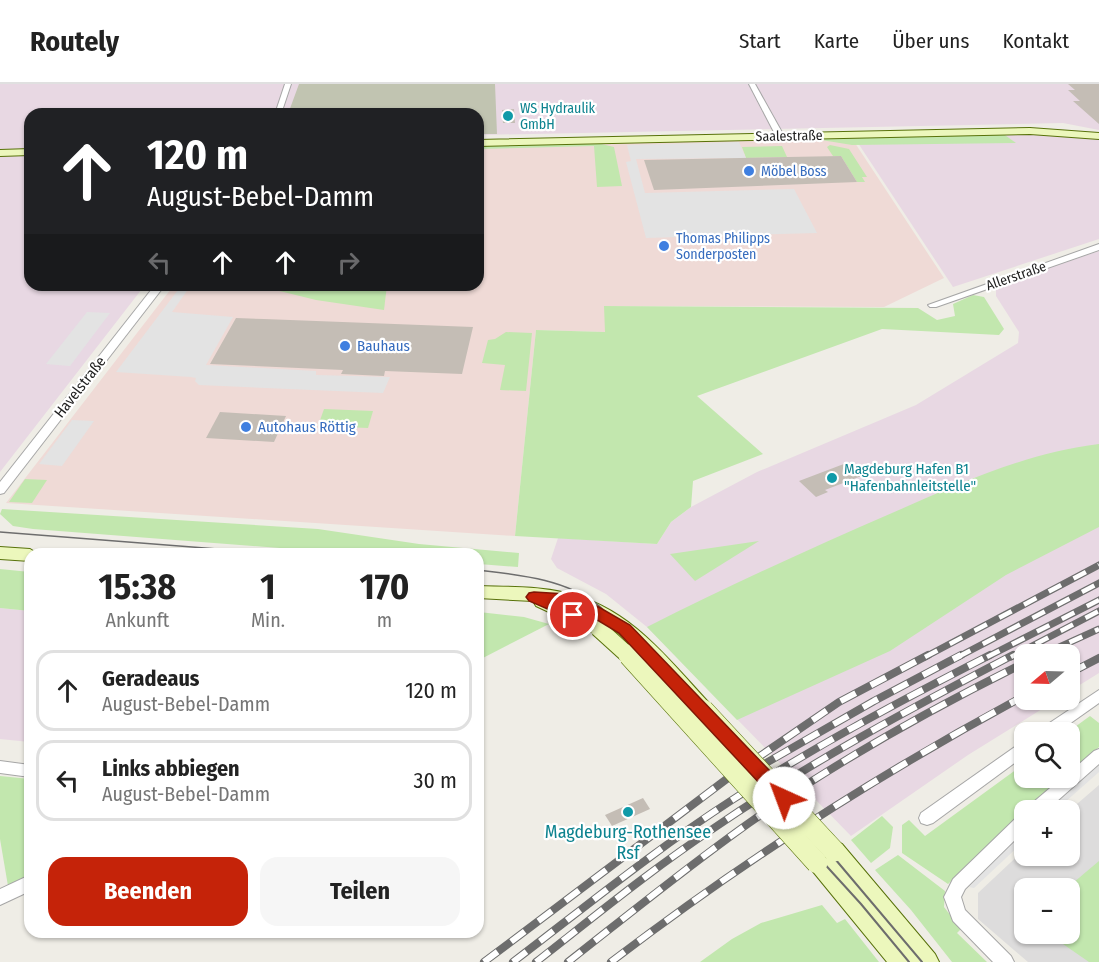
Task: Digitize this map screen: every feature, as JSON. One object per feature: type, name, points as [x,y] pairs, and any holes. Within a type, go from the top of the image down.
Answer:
[{"type":"main road","name":"Saalestraße","points":[[484,143],[1030,131],[1072,132],[1099,136]]},
{"type":"main road","points":[[0,153],[24,152]]},
{"type":"main road","points":[[0,553],[24,555]]},
{"type":"main road","points":[[484,593],[534,597],[595,619],[638,640],[825,857],[927,962]]},
{"type":"main road","points":[[825,857],[903,962]]},
{"type":"street","points":[[280,108],[288,84]]},
{"type":"street","points":[[752,84],[780,136]]},
{"type":"street","name":"Allerstraße","points":[[933,305],[1099,247]]},
{"type":"street","name":"Havelstraße","points":[[0,490],[155,291]]},
{"type":"street","points":[[1061,722],[1099,696]]},
{"type":"street","points":[[927,818],[1014,755]]},
{"type":"street","points":[[1047,800],[1099,755]]},
{"type":"street","points":[[0,767],[24,770]]},
{"type":"street","points":[[1005,962],[959,915],[953,904],[953,893],[1014,830]]},
{"type":"street","points":[[0,897],[24,886]]},
{"type":"shaded area","points":[[0,84],[1099,84],[1099,130],[1063,123],[484,135],[484,108],[24,108],[24,291],[140,291],[0,472]]},
{"type":"shaded area","points":[[299,84],[495,84],[497,134],[484,134],[484,108],[290,108]]},
{"type":"shaded area","points":[[1030,133],[1099,139],[1099,239],[953,287],[854,137]]},
{"type":"shaded area","points":[[851,137],[944,278],[884,307],[605,306],[606,332],[536,330],[515,536],[6,503],[169,291],[484,291],[484,147]]},
{"type":"shaded area","points":[[739,142],[746,158],[636,159],[645,193],[794,189],[817,233],[646,238],[626,162],[631,161],[627,145]]},
{"type":"shaded area","points":[[1099,251],[1099,673],[1080,685],[1080,644],[1014,644],[1014,710],[1040,710],[1021,722],[1014,722],[1014,726],[968,755],[851,836],[647,627],[606,594],[557,568],[551,559],[558,538],[657,544],[671,522],[691,507],[757,472],[916,405],[1018,343],[1019,332],[996,296],[996,286]]},
{"type":"shaded area","points":[[177,291],[187,291],[172,312],[233,317],[206,365],[316,371],[316,375],[390,377],[383,393],[199,385],[195,381],[196,378],[191,377],[116,372]]},
{"type":"shaded area","points":[[87,312],[110,313],[70,366],[46,364]]},
{"type":"shaded area","points":[[72,420],[94,421],[62,466],[39,464]]},
{"type":"shaded area","points":[[0,608],[24,610],[24,741],[0,739]]},
{"type":"shaded area","points":[[1099,765],[1099,772],[1067,800],[1059,800],[1073,788],[1080,788],[1080,782]]},
{"type":"shaded area","points":[[1099,785],[1099,962],[1028,962],[978,919],[978,893],[1014,859],[1014,866],[1080,866],[1080,801]]},
{"type":"shaded area","points":[[1014,841],[1014,850],[974,888],[969,887]]},
{"type":"green space","points":[[1002,133],[1016,143],[852,145],[809,138]]},
{"type":"green space","points":[[597,143],[614,147],[622,186],[597,187],[594,146],[484,149],[484,146]]},
{"type":"green space","points":[[830,145],[849,149],[867,177],[862,177],[865,182],[857,182],[841,156],[833,156],[827,147]]},
{"type":"green space","points":[[782,146],[787,157],[746,158],[742,147]]},
{"type":"green space","points":[[279,291],[386,291],[384,310],[316,300]]},
{"type":"green space","points":[[973,295],[984,297],[1004,329],[999,335],[882,329],[697,396],[763,454],[693,481],[691,507],[671,522],[657,544],[515,536],[536,330],[605,332],[604,306],[918,308],[937,320],[955,316],[953,304]]},
{"type":"green space","points":[[506,332],[532,333],[526,391],[500,390],[505,365],[482,363],[488,340],[495,339]]},
{"type":"green space","points":[[324,409],[373,411],[368,428],[318,426]]},
{"type":"green space","points":[[1099,444],[1099,527],[1006,575],[890,651],[737,720],[647,627],[799,554],[967,481],[1045,454]]},
{"type":"green space","points":[[25,479],[47,480],[32,503],[9,502]]},
{"type":"green space","points":[[2,509],[318,529],[463,548],[279,548],[33,529],[13,526],[0,514]]},
{"type":"green space","points":[[759,541],[695,581],[670,554]]},
{"type":"green space","points":[[484,550],[519,553],[518,567],[484,564]]},
{"type":"green space","points":[[0,569],[24,571],[24,610],[0,608]]},
{"type":"green space","points":[[484,613],[524,617],[549,624],[484,657]]},
{"type":"green space","points":[[1090,716],[1099,723],[1099,747],[1080,763],[1080,723]]},
{"type":"green space","points":[[1014,771],[1014,788],[1051,788],[1038,800],[1014,800],[1014,823],[948,884],[902,853],[902,825],[909,820],[925,836]]},
{"type":"green space","points":[[0,776],[24,778],[24,879],[8,886],[0,839]]},
{"type":"green space","points":[[882,816],[893,827],[890,848],[871,863],[851,840]]},
{"type":"green space","points":[[898,855],[945,891],[944,907],[961,929],[957,933],[987,962],[952,962],[911,910],[875,870]]},
{"type":"green space","points":[[1099,861],[1099,962],[1089,962],[1063,944],[1080,944],[1079,878]]},
{"type":"green space","points":[[822,905],[837,923],[845,919],[879,962],[700,962],[732,939],[761,923]]},
{"type":"building","points":[[1068,84],[1099,84],[1099,124],[1073,101],[1080,101],[1068,90],[1075,90]]},
{"type":"building","name":"WS Hydraulik GmbH","points":[[514,109],[515,123],[503,123],[502,110]]},
{"type":"building","name":"Möbel Boss","points":[[841,156],[857,182],[654,190],[644,160]]},
{"type":"building","name":"Bauhaus","points":[[236,318],[473,327],[462,374],[385,371],[384,376],[341,374],[343,370],[210,364]]},
{"type":"building","name":"Autohaus Röttig","points":[[220,412],[286,416],[274,442],[206,438]]},
{"type":"building","name":"Magdeburg Hafen B1 \"Hafenbahnleitstelle\"","points":[[849,462],[864,475],[825,490],[828,492],[816,497],[799,481]]},
{"type":"building","name":"Magdeburg-Rothensee Rsf","points":[[643,798],[650,809],[612,826],[605,815]]},
{"type":"tram line","points":[[0,532],[206,548]]},
{"type":"tram line","points":[[484,571],[541,580],[585,596],[611,617],[646,657]]},
{"type":"tram line","points":[[645,655],[830,853],[922,962]]},
{"type":"tram line","points":[[657,680],[861,904],[909,962]]},
{"type":"railway","points":[[925,657],[1099,565]]},
{"type":"railway","points":[[958,657],[1099,583]]},
{"type":"railway","points":[[987,657],[1099,600]]},
{"type":"railway","points":[[1011,657],[1099,611]]},
{"type":"railway","points":[[1066,644],[1099,629]]},
{"type":"railway","points":[[484,962],[728,778],[839,702],[928,655]]},
{"type":"railway","points":[[745,775],[874,701],[961,655]]},
{"type":"railway","points":[[513,962],[648,858],[732,800],[859,724],[990,655]]},
{"type":"railway","points":[[536,962],[668,860],[750,804],[861,737],[1013,655]]},
{"type":"railway","points":[[1080,668],[1099,658]]},
{"type":"railway","points":[[568,962],[703,857],[815,779],[953,699],[1014,668]]},
{"type":"railway","points":[[611,962],[710,889],[812,821],[917,756],[1014,702]]},
{"type":"place","name":"WS Hydraulik GmbH","points":[[508,116]]},
{"type":"place","name":"Möbel Boss","points":[[749,171]]},
{"type":"place","name":"Thomas Philipps Sonderposten","points":[[664,246]]},
{"type":"place","name":"Bauhaus","points":[[345,346]]},
{"type":"place","name":"Autohaus Röttig","points":[[246,427]]},
{"type":"place","name":"Magdeburg Hafen B1 \"Hafenbahnleitstelle\"","points":[[832,478]]},
{"type":"place","name":"Magdeburg-Rothensee Rsf","points":[[628,812]]},
{"type":"route","points":[[573,615],[534,597],[566,599],[605,616],[625,629],[638,640],[784,798]]}]
